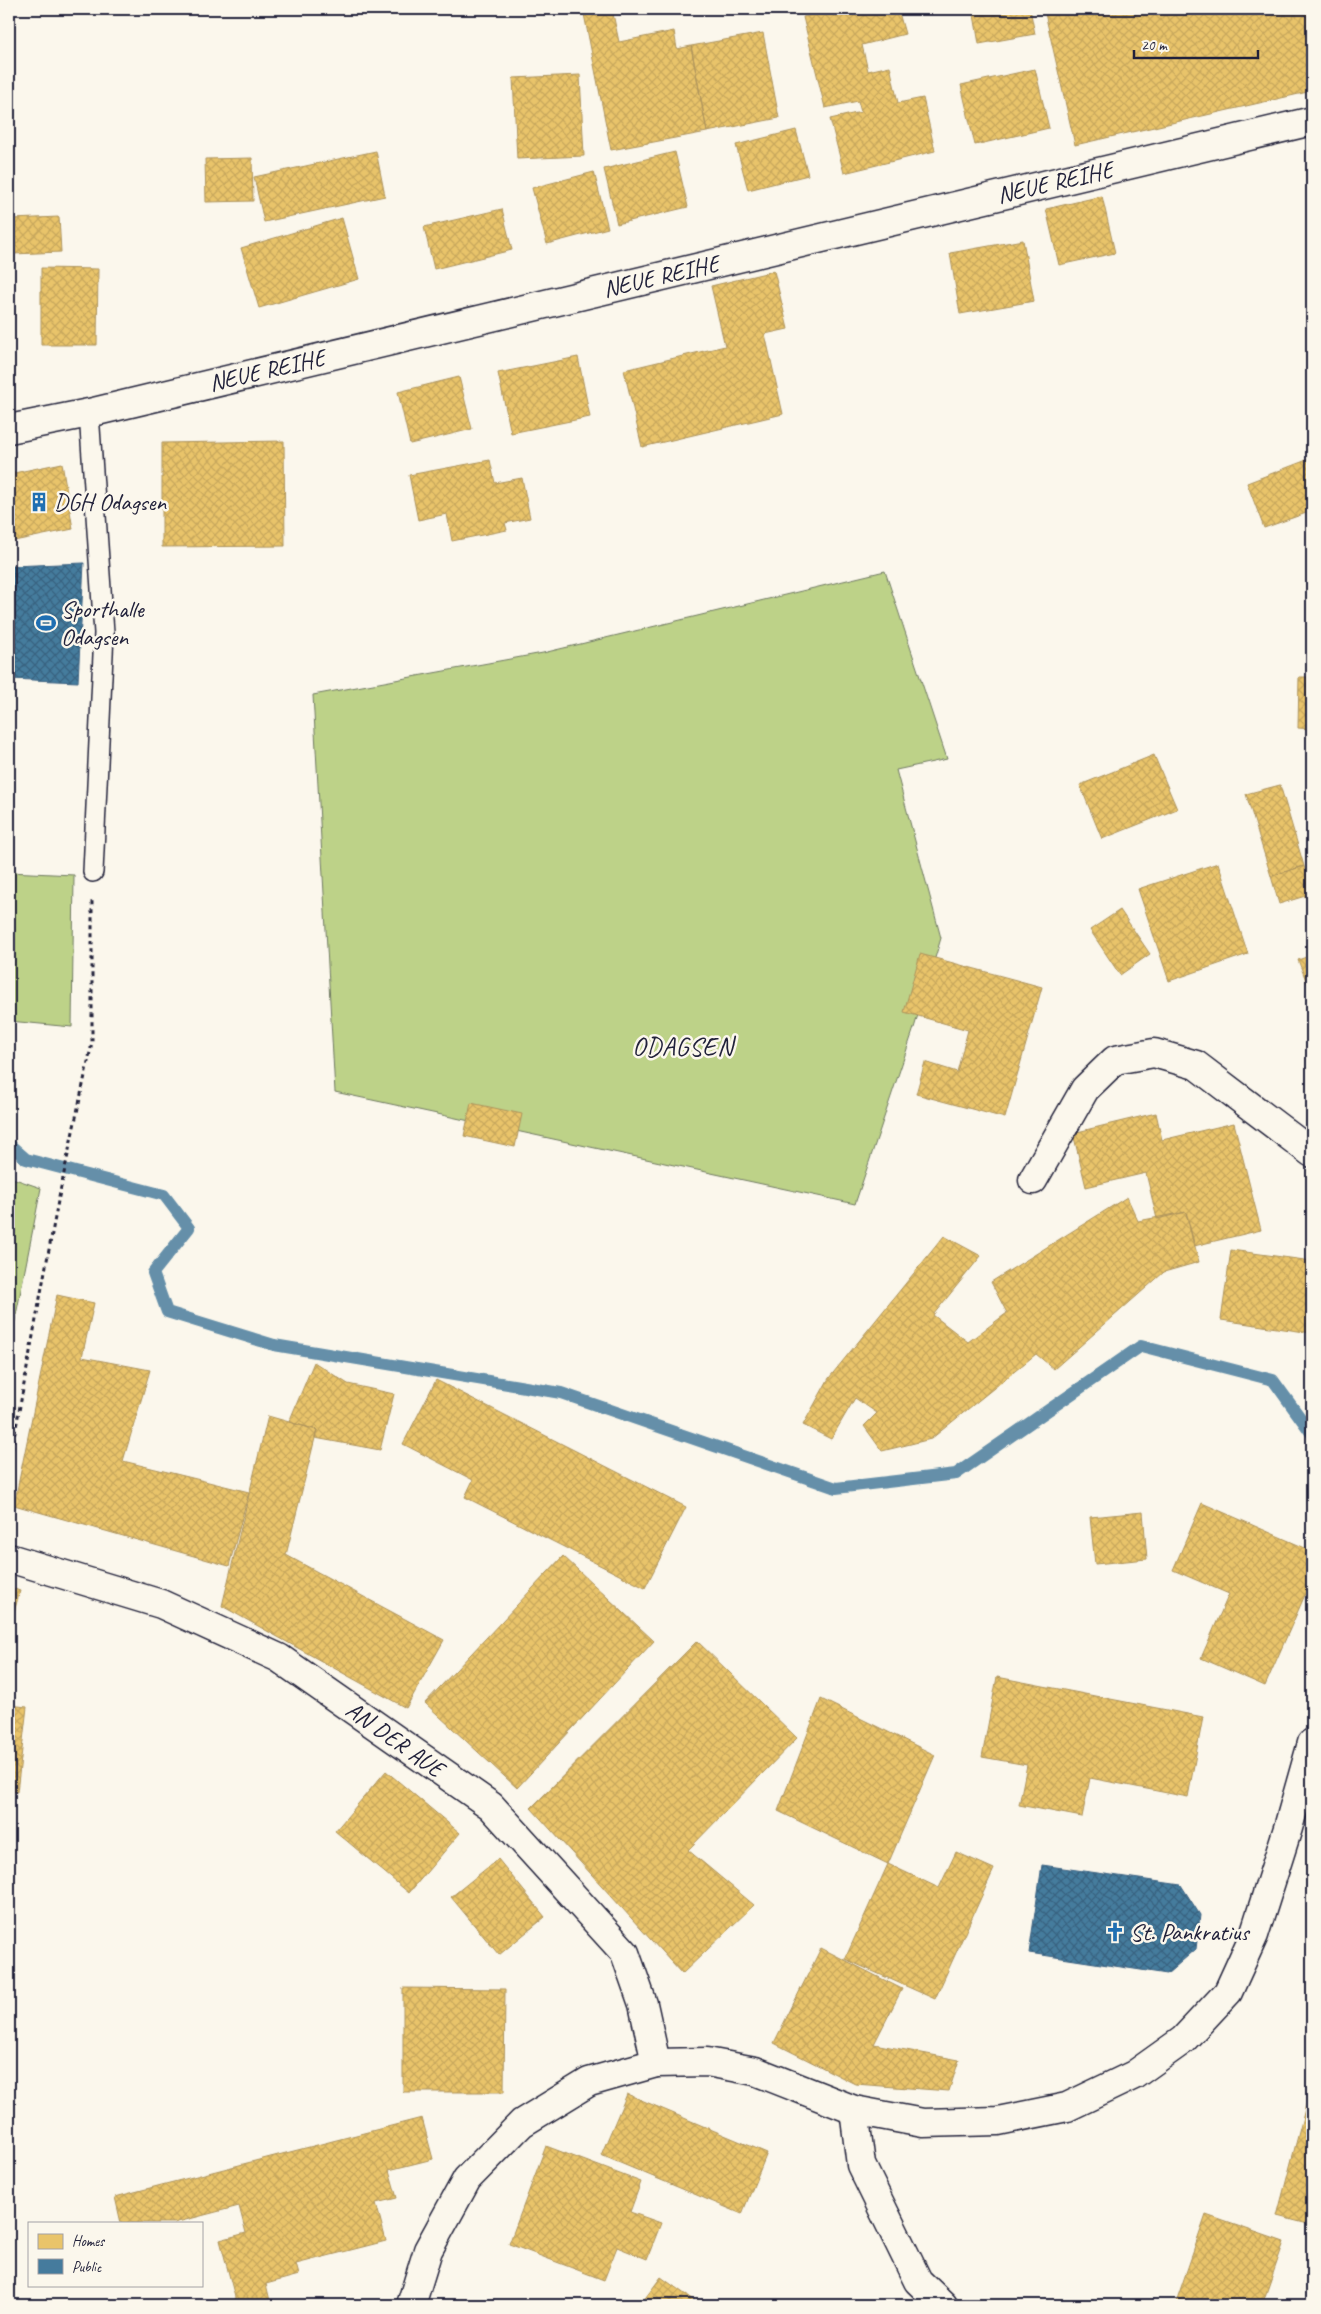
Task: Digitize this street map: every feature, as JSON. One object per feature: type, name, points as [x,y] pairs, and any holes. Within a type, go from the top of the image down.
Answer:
[{"type":"street","name":"NEUE REIHE","points":[[9,430],[1312,121]]},
{"type":"street","points":[[1033,1180],[1085,1089],[1115,1060],[1154,1054],[1196,1064],[1312,1153]]},
{"type":"street","name":"AN DER AUE","points":[[9,1558],[161,1604],[279,1658],[491,1806],[625,1953],[643,2004],[656,2063]]},
{"type":"street","points":[[411,2305],[428,2250],[467,2178],[522,2123],[589,2082],[656,2063],[707,2062],[756,2071],[854,2110],[923,2123],[998,2121],[1015,2118],[1067,2106],[1134,2075],[1183,2040],[1228,1992],[1254,1935],[1288,1828],[1312,1743]]},
{"type":"street","points":[[854,2110],[861,2165],[918,2281],[943,2305]]},
{"type":"lane","points":[[89,412],[104,633],[92,872]]},
{"type":"path","points":[[9,1465],[58,1201],[92,1044],[92,872]]},
{"type":"green space","points":[[885,571],[947,759],[896,770],[941,938],[914,1028],[855,1204],[335,1092],[313,695],[543,653]]},
{"type":"green space","points":[[9,872],[74,875],[72,1027],[9,1021]]},
{"type":"green space","points":[[9,1177],[41,1188],[9,1351]]},
{"type":"building: Homes","points":[[583,9],[612,9],[619,42],[674,31],[677,49],[691,46],[707,132],[611,150]]},
{"type":"building: Homes","points":[[837,9],[898,9],[905,34],[862,45],[868,71],[890,66],[898,103],[923,98],[935,151],[844,173],[830,119],[861,112],[858,101],[825,108],[803,17]]},
{"type":"building: Homes","points":[[973,9],[1030,9],[1035,34],[979,44]]},
{"type":"building: Homes","points":[[1044,9],[1312,9],[1312,91],[1075,145]]},
{"type":"building: Homes","points":[[763,33],[779,118],[707,132],[691,46]]},
{"type":"building: Homes","points":[[1035,69],[1049,128],[975,145],[961,85]]},
{"type":"building: Homes","points":[[580,75],[584,156],[517,159],[513,78]]},
{"type":"building: Homes","points":[[796,130],[808,175],[748,190],[736,145]]},
{"type":"building: Homes","points":[[376,151],[385,196],[264,222],[254,177]]},
{"type":"building: Homes","points":[[675,152],[688,207],[617,224],[604,169]]},
{"type":"building: Homes","points":[[252,158],[253,201],[206,202],[205,159]]},
{"type":"building: Homes","points":[[594,172],[608,228],[547,244],[532,188]]},
{"type":"building: Homes","points":[[1102,196],[1115,253],[1059,265],[1046,209]]},
{"type":"building: Homes","points":[[502,209],[512,250],[434,269],[424,227]]},
{"type":"building: Homes","points":[[59,217],[61,252],[13,254],[12,219]]},
{"type":"building: Homes","points":[[342,218],[359,279],[259,308],[241,248]]},
{"type":"building: Homes","points":[[1023,240],[1034,301],[960,314],[950,253]]},
{"type":"building: Homes","points":[[41,268],[98,269],[97,345],[41,345]]},
{"type":"building: Homes","points":[[774,271],[788,329],[765,334],[783,414],[642,447],[624,370],[725,346],[711,286]]},
{"type":"building: Homes","points":[[578,357],[590,417],[511,433],[498,373]]},
{"type":"building: Homes","points":[[459,377],[472,429],[410,444],[398,392]]},
{"type":"building: Homes","points":[[284,441],[285,546],[162,547],[162,443]]},
{"type":"building: Homes","points":[[1312,458],[1312,511],[1264,528],[1247,483]]},
{"type":"building: Homes","points":[[490,460],[495,483],[522,478],[530,518],[505,523],[507,530],[452,541],[447,514],[418,520],[409,475]]},
{"type":"building: Homes","name":"DGH Odagsen","points":[[62,463],[73,529],[9,542],[9,474]]},
{"type":"building: Homes","points":[[1299,677],[1312,677],[1312,729],[1298,728]]},
{"type":"building: Homes","points":[[1154,755],[1177,809],[1102,839],[1080,785]]},
{"type":"building: Homes","points":[[1280,785],[1304,866],[1271,876],[1246,794]]},
{"type":"building: Homes","points":[[1218,863],[1248,954],[1169,981],[1138,889]]},
{"type":"building: Homes","points":[[1304,866],[1312,894],[1279,904],[1271,876]]},
{"type":"building: Homes","points":[[1120,910],[1150,954],[1120,975],[1090,930]]},
{"type":"building: Homes","points":[[920,954],[1042,987],[1005,1118],[916,1094],[925,1062],[957,1072],[968,1030],[904,1012]]},
{"type":"building: Homes","points":[[1312,955],[1312,993],[1311,993],[1298,960]]},
{"type":"building: Homes","points":[[471,1103],[522,1114],[515,1147],[464,1136]]},
{"type":"building: Homes","points":[[1156,1113],[1162,1140],[1234,1123],[1261,1230],[1194,1246],[1186,1212],[1157,1219],[1146,1173],[1086,1187],[1073,1133]]},
{"type":"building: Homes","points":[[1127,1197],[1138,1221],[1186,1212],[1199,1262],[1164,1272],[1054,1369],[1036,1354],[931,1439],[882,1451],[864,1426],[877,1413],[855,1398],[831,1439],[803,1425],[829,1378],[944,1236],[981,1256],[933,1315],[968,1342],[1007,1313],[991,1282]]},
{"type":"building: Homes","points":[[1231,1250],[1312,1261],[1312,1333],[1221,1320]]},
{"type":"building: Homes","points":[[57,1295],[94,1303],[82,1357],[150,1370],[123,1461],[249,1492],[229,1566],[14,1505]]},
{"type":"building: Homes","points":[[314,1362],[348,1384],[394,1394],[380,1450],[315,1438],[317,1430],[289,1422]]},
{"type":"building: Homes","points":[[436,1380],[686,1507],[645,1588],[465,1497],[473,1480],[403,1444]]},
{"type":"building: Homes","points":[[268,1416],[317,1430],[286,1555],[444,1640],[406,1708],[222,1606]]},
{"type":"building: Homes","points":[[1202,1503],[1312,1551],[1312,1579],[1265,1686],[1201,1658],[1229,1594],[1173,1570]]},
{"type":"building: Homes","points":[[1143,1512],[1147,1559],[1095,1564],[1090,1517]]},
{"type":"building: Homes","points":[[563,1556],[654,1641],[517,1788],[425,1703]]},
{"type":"building: Homes","points":[[9,1587],[20,1591],[9,1629]]},
{"type":"building: Homes","points":[[697,1641],[797,1738],[688,1850],[754,1905],[682,1974],[531,1808]]},
{"type":"building: Homes","points":[[997,1677],[1203,1717],[1188,1797],[1090,1778],[1082,1817],[1019,1805],[1027,1765],[982,1757]]},
{"type":"building: Homes","points":[[821,1699],[935,1755],[888,1864],[778,1811]]},
{"type":"building: Homes","points":[[9,1705],[27,1707],[17,1792],[9,1791]]},
{"type":"building: Homes","points":[[386,1771],[460,1833],[409,1893],[335,1831]]},
{"type":"building: Homes","points":[[956,1852],[994,1869],[935,1999],[845,1959],[888,1864],[939,1888]]},
{"type":"building: Homes","points":[[498,1859],[545,1917],[499,1955],[451,1897]]},
{"type":"building: Homes","points":[[821,1948],[902,1989],[874,2044],[959,2060],[949,2091],[855,2084],[774,2043]]},
{"type":"building: Homes","points":[[403,1988],[505,1989],[504,2092],[403,2092]]},
{"type":"building: Homes","points":[[1312,2086],[1312,2225],[1277,2216]]},
{"type":"building: Homes","points":[[627,2094],[767,2153],[742,2214],[601,2155]]},
{"type":"building: Homes","points":[[422,2118],[433,2159],[389,2170],[397,2198],[376,2203],[386,2241],[296,2264],[299,2275],[266,2284],[271,2305],[237,2305],[220,2240],[246,2233],[239,2206],[178,2222],[121,2222],[115,2197]]},
{"type":"building: Homes","points":[[546,2146],[641,2182],[630,2212],[661,2223],[647,2259],[617,2247],[604,2280],[509,2244]]},
{"type":"building: Homes","points":[[1206,2215],[1284,2242],[1262,2305],[1175,2305]]},
{"type":"building: Homes","points":[[661,2277],[700,2305],[640,2305]]},
{"type":"building: Public","name":"Sporthalle Odagsen","points":[[84,563],[78,682],[10,679],[12,566]]},
{"type":"building: Public","name":"St. Pankratius","points":[[1042,1865],[1181,1885],[1200,1915],[1196,1949],[1167,1974],[1029,1953]]},
{"type":"waterway","points":[[9,1144],[26,1159],[164,1195],[189,1228],[153,1273],[167,1312],[274,1345],[561,1393],[836,1488],[956,1474],[1141,1346],[1273,1380],[1312,1434]]},
{"type":"place","name":"DGH Odagsen","points":[[39,502]]},
{"type":"place","name":"Sporthalle Odagsen","points":[[46,623]]},
{"type":"place","name":"St. Pankratius","points":[[1115,1932]]},
{"type":"district","name":"ODAGSEN","points":[[683,1046]]}]
